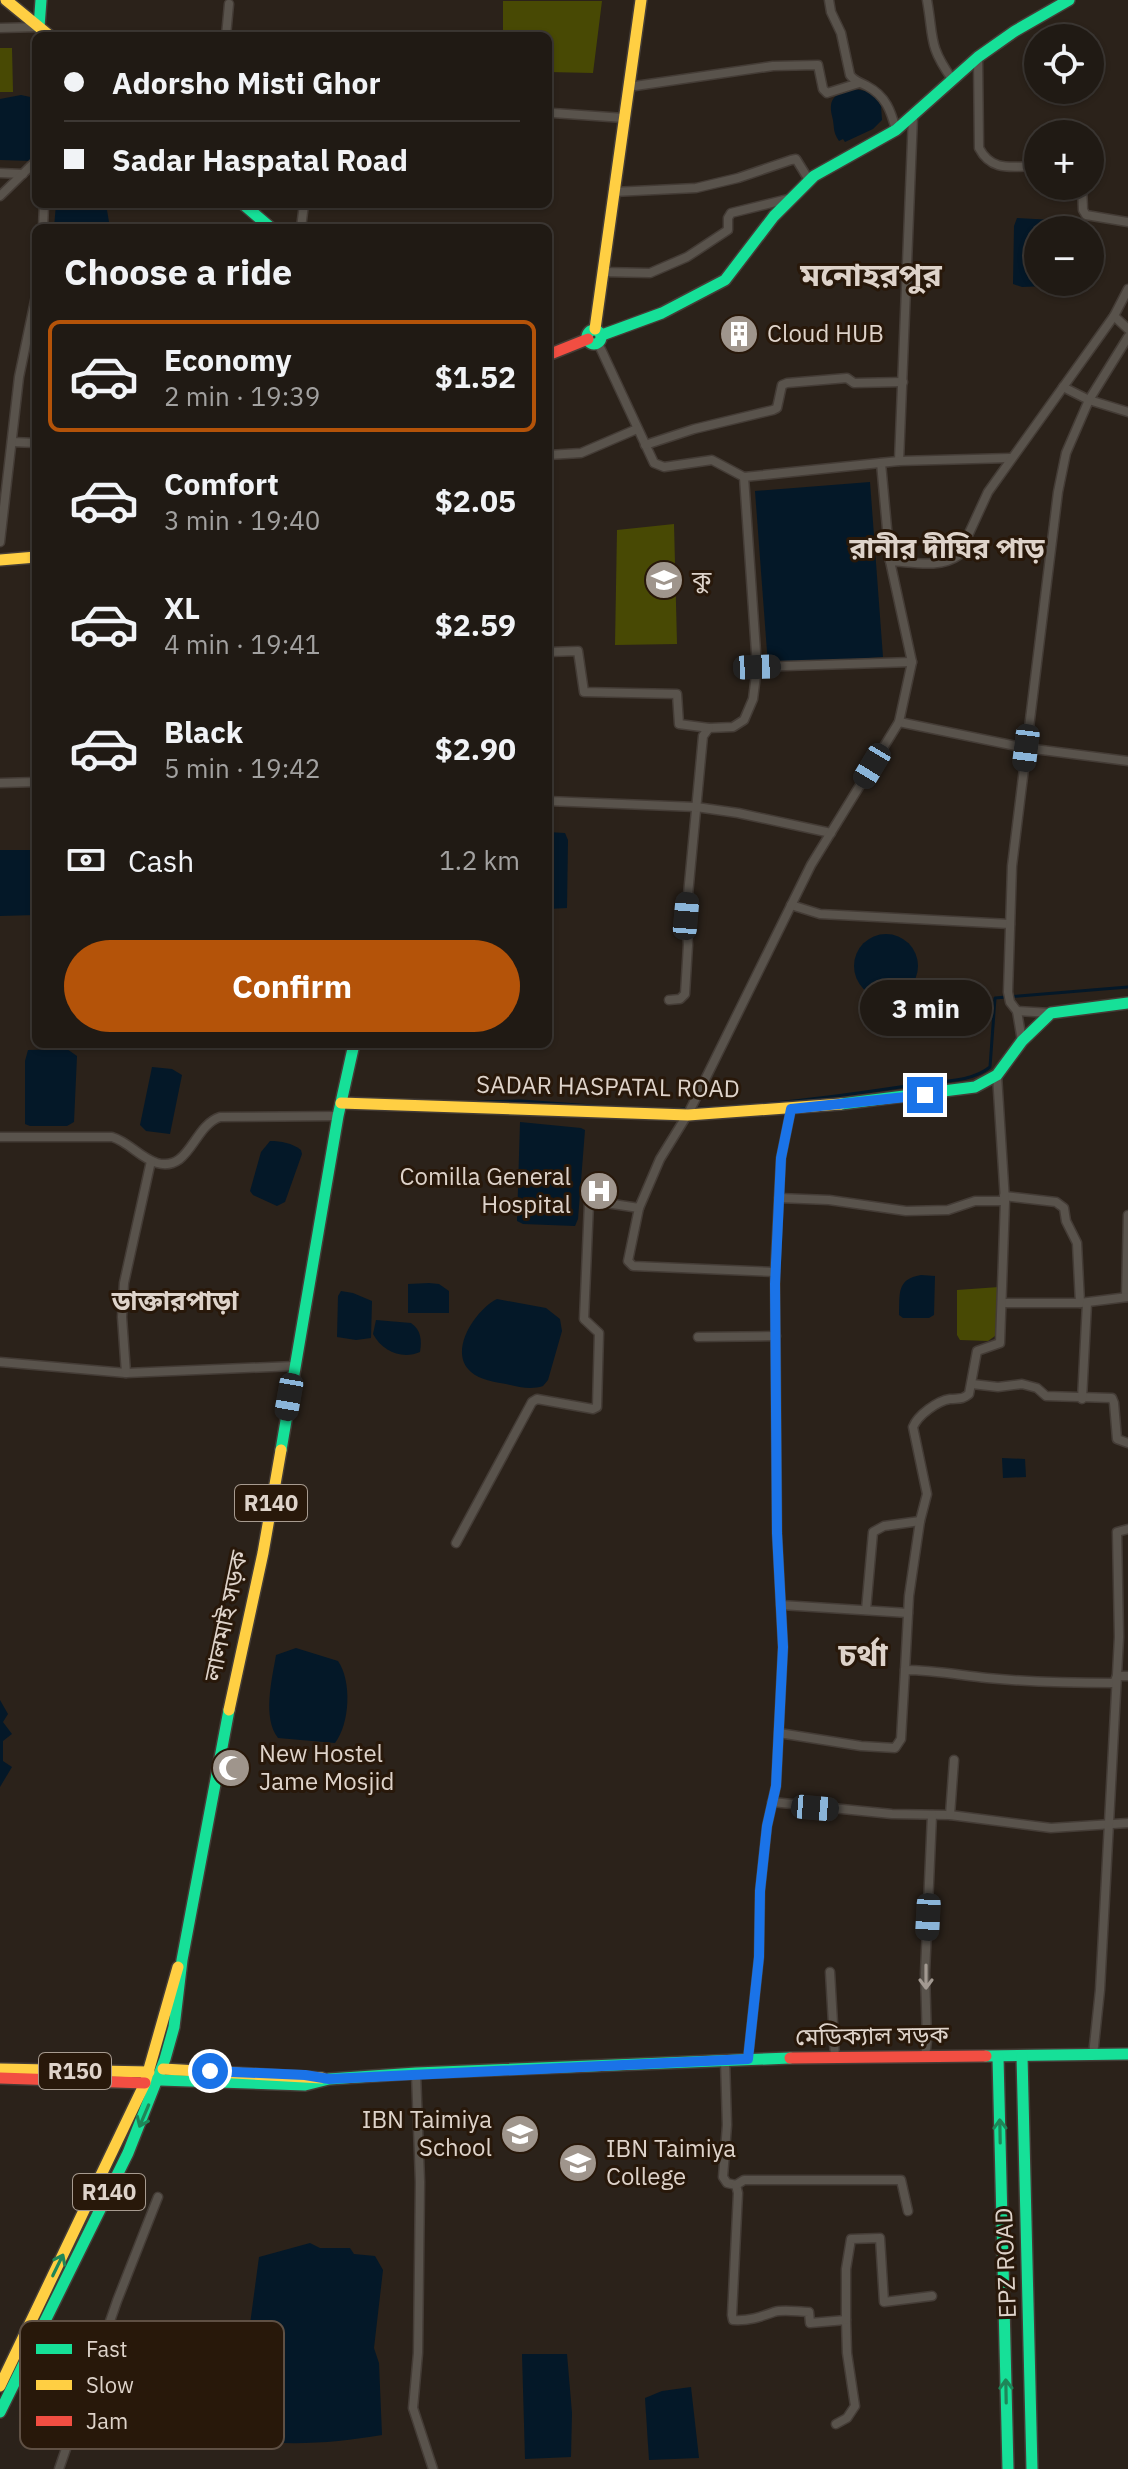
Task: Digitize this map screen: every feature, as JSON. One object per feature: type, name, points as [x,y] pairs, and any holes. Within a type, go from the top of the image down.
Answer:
[{"type":"main road","points":[[6,0],[45,32]]},
{"type":"main road","points":[[39,27],[41,0]]},
{"type":"main road","points":[[595,337],[641,0]]},
{"type":"main road","points":[[552,353],[662,313],[725,280],[774,216],[809,180],[826,167],[896,130],[978,57],[1069,0]]},
{"type":"main road","points":[[248,208],[266,224]]},
{"type":"main road","points":[[0,560],[32,557]]},
{"type":"main road","points":[[997,1075],[1022,1041],[1051,1013],[1128,1003]]},
{"type":"main road","name":"লালমাই সড়ক","points":[[47,2321],[131,2147],[162,2075],[227,1718],[263,1553],[338,1116],[353,1048]]},
{"type":"main road","name":"SADAR HASPATAL ROAD","points":[[341,1103],[689,1114],[791,1109],[951,1092],[975,1087],[997,1075]]},
{"type":"main road","name":"লালমাই সড়ক","points":[[31,2321],[147,2078],[171,1985],[182,1960]]},
{"type":"main road","name":"মেডিক্যাল সড়ক","points":[[162,2075],[232,2077],[305,2085],[329,2079],[416,2073],[748,2059],[1128,2054]]},
{"type":"main road","name":"EPZ ROAD","points":[[1022,2056],[1032,2469]]},
{"type":"main road","name":"EPZ ROAD","points":[[998,2057],[1008,2469]]},
{"type":"main road","name":"R150","points":[[0,2069],[147,2078]]},
{"type":"main road","name":"R150","points":[[0,2078],[147,2078]]},
{"type":"main road","points":[[39,2305],[52,2311]]},
{"type":"main road","name":"লালমাই সড়ক","points":[[0,2386],[20,2344]]},
{"type":"main road","name":"লালমাই সড়ক","points":[[0,2412],[20,2373]]},
{"type":"street","points":[[829,0],[841,33],[850,75],[879,94],[891,109],[896,130]]},
{"type":"street","points":[[927,0],[932,45],[936,57],[952,79]]},
{"type":"street","points":[[226,32],[229,4]]},
{"type":"street","points":[[0,28],[39,27]]},
{"type":"street","points":[[978,57],[979,148],[995,165],[1024,166]]},
{"type":"street","points":[[628,87],[773,66],[818,65],[823,89],[827,93],[859,83]]},
{"type":"street","points":[[553,113],[624,118]]},
{"type":"street","points":[[899,461],[913,116]]},
{"type":"street","points":[[613,192],[696,188],[796,159],[809,180]]},
{"type":"street","points":[[0,196],[32,165]]},
{"type":"street","points":[[0,173],[23,174]]},
{"type":"street","points":[[602,272],[650,273],[665,268],[728,230],[731,213],[792,198]]},
{"type":"street","points":[[1083,200],[1086,215],[1128,222]]},
{"type":"street","points":[[890,561],[936,564],[959,555],[988,492],[1114,316],[1128,289]]},
{"type":"street","points":[[1114,316],[1128,329]]},
{"type":"street","points":[[0,542],[19,377],[32,319]]},
{"type":"street","points":[[29,337],[32,342]]},
{"type":"street","points":[[595,337],[637,429],[659,467],[712,460],[744,477],[899,461],[1010,458]]},
{"type":"street","points":[[1022,1041],[1017,1011],[1009,997],[1012,866],[1058,492],[1066,453],[1089,400],[1128,337]]},
{"type":"street","points":[[645,445],[694,429],[773,410],[777,408],[782,385],[787,383],[847,378],[854,383],[903,382]]},
{"type":"street","points":[[1063,387],[1089,400],[1128,412]]},
{"type":"street","points":[[552,455],[581,453],[637,429]]},
{"type":"street","points":[[12,442],[32,443]]},
{"type":"street","points":[[775,1272],[633,1266],[628,1261],[639,1208],[660,1159],[689,1114],[811,865],[899,722],[912,662],[890,561],[881,463]]},
{"type":"street","points":[[552,652],[578,651],[584,692],[677,694],[679,724],[733,727],[744,720],[753,699],[757,667],[744,477]]},
{"type":"street","points":[[757,667],[912,662]]},
{"type":"street","points":[[899,722],[1026,748],[1128,761]]},
{"type":"street","points":[[669,1000],[680,999],[685,994],[686,916],[703,736],[709,728]]},
{"type":"street","points":[[0,783],[32,782]]},
{"type":"street","points":[[552,801],[696,807],[831,833]]},
{"type":"street","points":[[791,905],[820,914],[1010,924]]},
{"type":"street","points":[[1017,1011],[1051,1013]]},
{"type":"street","points":[[779,1733],[895,1748],[901,1739],[908,1613],[927,1485],[913,1427],[920,1416],[942,1402],[964,1398],[969,1394],[977,1351],[1000,1343],[1004,1198],[997,1075]]},
{"type":"street","points":[[748,2059],[759,1957],[760,1891],[776,1786],[783,1647],[777,1533],[775,1272],[781,1158],[791,1109]]},
{"type":"street","points":[[0,1137],[112,1137],[123,1140],[151,1161],[167,1165],[179,1161],[204,1126],[220,1117],[338,1116]]},
{"type":"street","points":[[126,1373],[122,1317],[124,1283],[151,1161]]},
{"type":"street","points":[[779,1198],[829,1200],[906,1211],[948,1210],[975,1201],[1004,1198],[1056,1202],[1064,1208],[1066,1221],[1077,1243],[1084,1303],[1082,1399]]},
{"type":"street","points":[[456,1543],[532,1402],[537,1399],[593,1409],[597,1407],[599,1333],[584,1319],[589,1203],[639,1208]]},
{"type":"street","points":[[1003,1303],[1084,1303],[1127,1297],[1128,1215]]},
{"type":"street","points":[[698,1337],[776,1336]]},
{"type":"street","points":[[0,1362],[126,1373],[295,1366]]},
{"type":"street","points":[[972,1384],[998,1387],[1022,1384],[1037,1388],[1046,1396],[1112,1398],[1117,1439],[1128,1443]]},
{"type":"street","points":[[866,1610],[873,1532],[884,1526],[920,1521]]},
{"type":"street","points":[[1093,2055],[1100,1990],[1117,1676],[1117,1532],[1128,1529]]},
{"type":"street","points":[[781,1605],[908,1613]]},
{"type":"street","points":[[905,1670],[1067,1683],[1114,1683],[1117,1676]]},
{"type":"street","points":[[1117,1676],[1128,1676]]},
{"type":"street","points":[[950,1815],[954,1760]]},
{"type":"street","points":[[772,1802],[950,1815],[1051,1828],[1128,1823]]},
{"type":"street","points":[[925,2057],[932,1815]]},
{"type":"street","points":[[830,1972],[835,2058]]},
{"type":"street","points":[[725,2060],[727,2125],[723,2177],[727,2183],[736,2185],[744,2180],[901,2180],[908,2211]]},
{"type":"street","points":[[416,2073],[420,2182],[418,2353],[413,2408],[433,2469]]},
{"type":"street","points":[[736,2185],[731,2298],[733,2320],[795,2311],[809,2312],[810,2323],[846,2320]]},
{"type":"street","points":[[110,2321],[158,2197]]},
{"type":"street","points":[[836,2424],[847,2418],[855,2406],[847,2353],[846,2320],[846,2269],[851,2239],[880,2238],[884,2302],[932,2296]]},
{"type":"street","points":[[59,2469],[66,2449]]},
{"type":"shaded area","points":[[503,1],[602,1],[593,73],[552,72],[552,32],[503,32]]},
{"type":"shaded area","points":[[0,48],[12,48],[13,92],[0,92]]},
{"type":"shaded area","points":[[674,524],[677,644],[615,645],[617,530]]},
{"type":"shaded area","points":[[999,1287],[995,1336],[988,1341],[960,1340],[957,1335],[957,1290]]},
{"type":"water","points":[[853,89],[873,92],[881,106],[882,120],[873,129],[845,142],[843,139],[839,141],[834,132],[832,100]]},
{"type":"water","points":[[21,95],[32,97],[32,161],[0,160],[0,99]]},
{"type":"water","points":[[56,208],[107,208],[109,224],[54,224]]},
{"type":"water","points":[[1017,218],[1024,218],[1024,287],[1013,284],[1014,226]]},
{"type":"water","points":[[870,482],[883,657],[768,665],[755,491]]},
{"type":"water","points":[[552,832],[565,833],[568,840],[567,908],[552,909]]},
{"type":"water","points":[[0,850],[32,850],[32,915],[0,916]]},
{"type":"water","points":[[880,934],[892,934],[909,943],[916,954],[916,978],[909,989],[892,998],[880,998],[868,993],[859,984],[854,972],[854,960],[859,948],[868,939]]},
{"type":"water","points":[[67,1049],[77,1056],[74,1122],[67,1126],[25,1124],[25,1061],[28,1050]]},
{"type":"water","points":[[152,1067],[172,1069],[182,1075],[170,1134],[146,1131],[140,1125]]},
{"type":"water","points":[[520,1122],[585,1130],[575,1226],[523,1224],[517,1221]]},
{"type":"water","points":[[270,1141],[290,1144],[301,1150],[302,1154],[285,1202],[277,1206],[250,1191],[261,1152]]},
{"type":"water","points":[[921,1275],[935,1276],[934,1315],[929,1318],[903,1318],[899,1315],[903,1284]]},
{"type":"water","points":[[408,1284],[439,1284],[449,1291],[449,1313],[408,1313]]},
{"type":"water","points":[[341,1291],[372,1301],[371,1338],[356,1340],[337,1337],[338,1296]]},
{"type":"water","points":[[497,1299],[546,1308],[560,1319],[562,1331],[548,1380],[543,1386],[525,1388],[488,1380],[475,1375],[464,1364],[463,1343],[467,1332],[481,1312]]},
{"type":"water","points":[[376,1320],[411,1323],[420,1336],[420,1352],[406,1355],[387,1349],[373,1334]]},
{"type":"water","points":[[1002,1458],[1025,1459],[1026,1477],[1003,1478]]},
{"type":"water","points":[[296,1648],[338,1661],[343,1669],[347,1691],[346,1714],[335,1743],[278,1738],[273,1730],[269,1709],[276,1655]]},
{"type":"water","points":[[0,1700],[8,1714],[3,1722],[12,1734],[3,1741],[3,1761],[12,1767],[0,1787]]},
{"type":"water","points":[[310,2243],[320,2248],[350,2248],[354,2254],[375,2256],[383,2270],[374,2348],[379,2363],[382,2435],[350,2440],[284,2443],[284,2321],[250,2321],[259,2257]]},
{"type":"water","points":[[522,2354],[567,2354],[572,2413],[571,2457],[525,2459]]},
{"type":"water","points":[[691,2387],[699,2458],[649,2460],[645,2398],[662,2391]]},
{"type":"waterway","points":[[681,1109],[801,1100],[966,1078],[990,1067],[995,998],[1128,987]]},
{"type":"waterway","points":[[478,1102],[521,1101],[606,1107]]},
{"type":"traffic: fast","points":[[39,27],[41,0]]},
{"type":"traffic: fast","points":[[602,335],[662,313],[725,280],[774,216],[814,176],[896,130],[978,57],[1069,0]]},
{"type":"traffic: fast","points":[[248,208],[266,224]]},
{"type":"traffic: fast","points":[[594,330],[601,337],[594,344],[587,337],[594,330]]},
{"type":"traffic: fast","points":[[841,1104],[975,1087],[997,1075],[1022,1041],[1051,1013],[1128,1003]]},
{"type":"traffic: fast","points":[[281,1450],[338,1116],[353,1048]]},
{"type":"traffic: fast","points":[[45,2321],[128,2153],[165,2059],[174,2027],[182,1960],[229,1710]]},
{"type":"traffic: fast","points":[[986,2056],[1128,2054]]},
{"type":"traffic: fast","points":[[1022,2056],[1032,2469]]},
{"type":"traffic: fast","points":[[998,2057],[1008,2469]]},
{"type":"traffic: fast","points":[[160,2080],[305,2085],[329,2079],[416,2073],[790,2058]]},
{"type":"traffic: fast","points":[[0,2412],[20,2372]]},
{"type":"traffic: slow","points":[[6,0],[45,32]]},
{"type":"traffic: slow","points":[[595,329],[641,0]]},
{"type":"traffic: slow","points":[[0,560],[32,557]]},
{"type":"traffic: slow","points":[[341,1103],[688,1115],[841,1104]]},
{"type":"traffic: slow","points":[[229,1710],[263,1553],[281,1450]]},
{"type":"traffic: slow","points":[[31,2321],[145,2083],[178,1967]]},
{"type":"traffic: slow","points":[[0,2069],[149,2072]]},
{"type":"traffic: slow","points":[[163,2069],[322,2078]]},
{"type":"traffic: slow","points":[[0,2386],[20,2344]]},
{"type":"traffic: jam","points":[[552,353],[588,339]]},
{"type":"traffic: jam","points":[[790,2058],[986,2056]]},
{"type":"traffic: jam","points":[[0,2078],[145,2083]]},
{"type":"place","name":"Cloud HUB","points":[[739,334]]},
{"type":"place","name":"কু","points":[[664,580]]},
{"type":"place","name":"Comilla General Hospital","points":[[599,1191]]},
{"type":"place","name":"New Hostel Jame Mosjid","points":[[231,1768]]},
{"type":"place","name":"IBN Taimiya School","points":[[520,2134]]},
{"type":"place","name":"IBN Taimiya College","points":[[578,2163]]},
{"type":"district","name":"মনোহরপুর","points":[[871,275]]},
{"type":"district","name":"রানীর দীঘির পাড়","points":[[947,548]]},
{"type":"district","name":"ডাক্তারপাড়া","points":[[175,1301]]},
{"type":"district","name":"চর্থা","points":[[863,1655]]},
{"type":"route","points":[[210,2071],[329,2079],[748,2059],[759,1957],[760,1891],[767,1826],[776,1786],[783,1647],[777,1533],[775,1284],[781,1158],[791,1109],[925,1095]]}]
